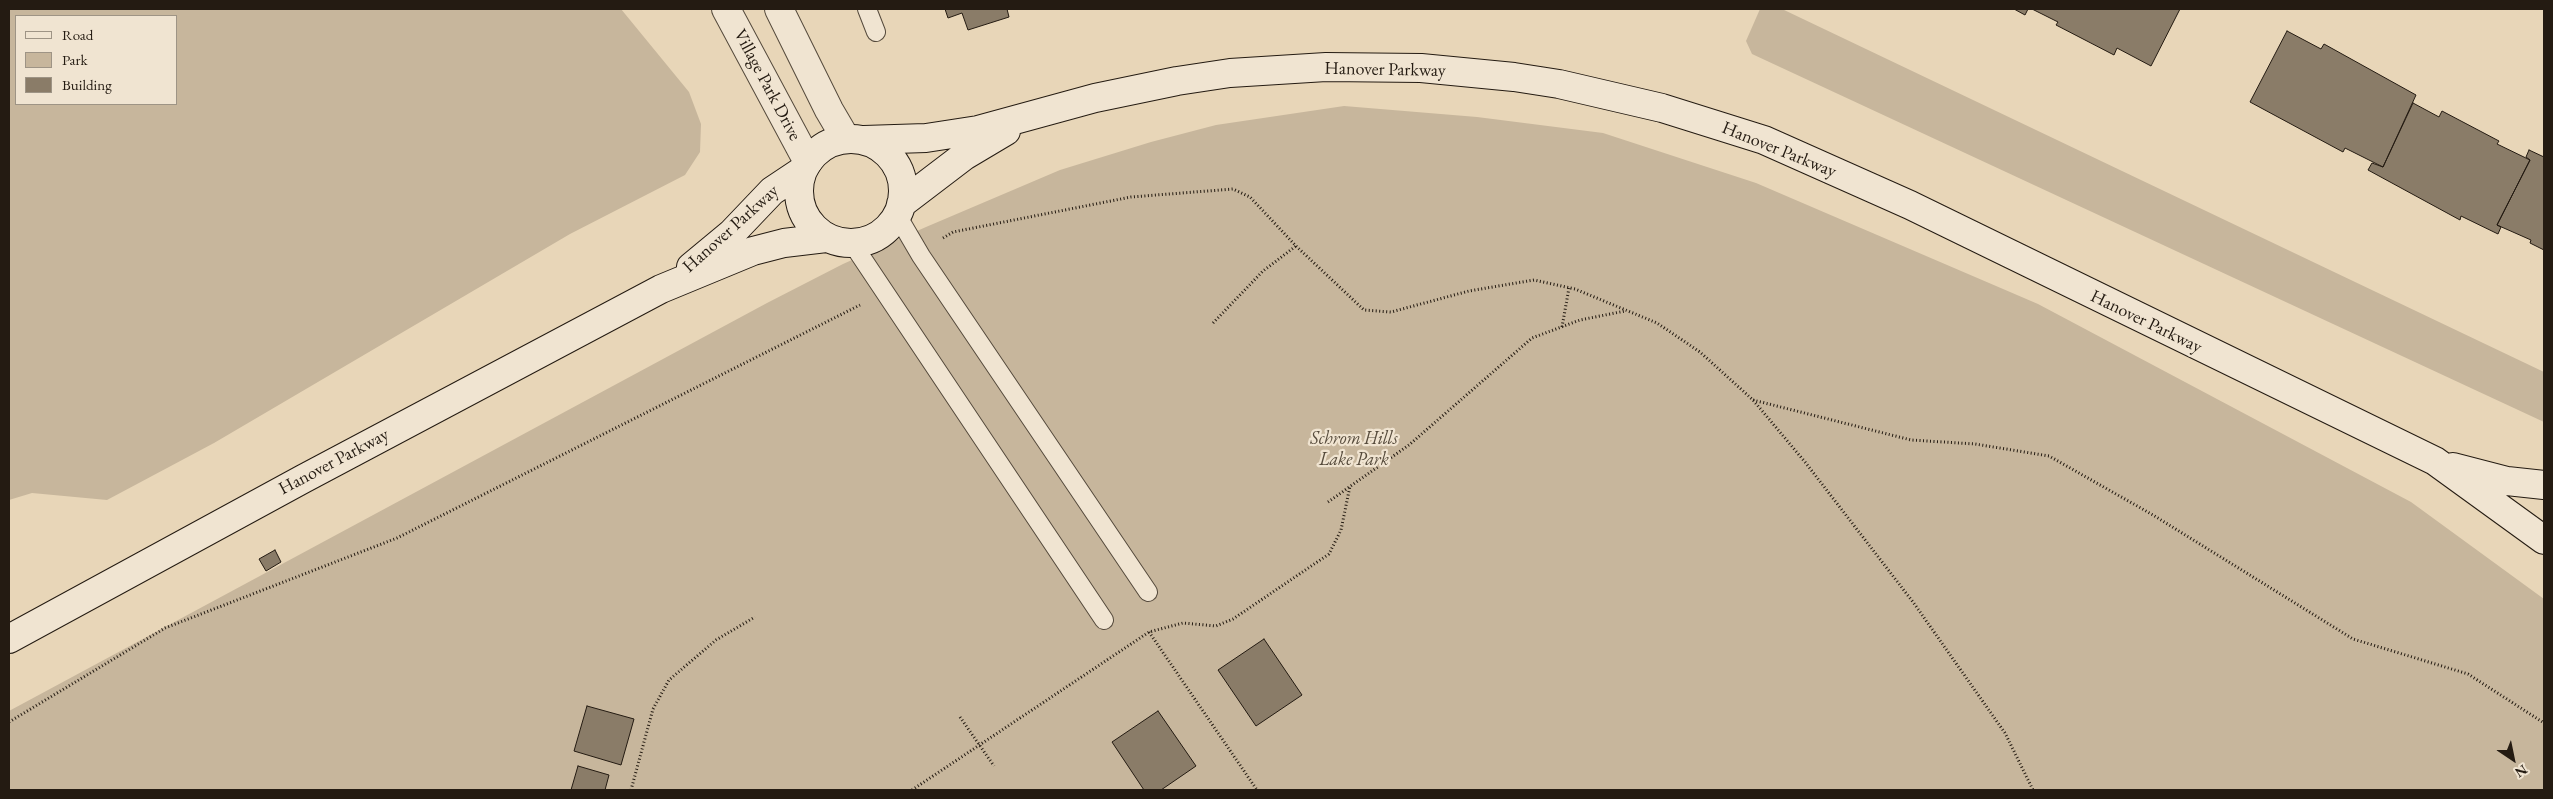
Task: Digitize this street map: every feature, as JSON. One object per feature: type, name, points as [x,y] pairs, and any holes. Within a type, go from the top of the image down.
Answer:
[{"type":"street","name":"Village Park Drive","points":[[726,9],[805,166]]},
{"type":"street","points":[[778,9],[829,110],[855,139],[883,150],[896,164],[903,184],[899,210],[878,236],[839,241],[811,226],[801,209],[798,190],[805,166],[813,155],[828,144],[855,139]]},
{"type":"street","name":"Hanover Parkway","points":[[855,139],[926,138],[978,130],[1095,98],[1177,81],[1255,72],[1372,66],[1514,77],[1559,84],[1662,108],[1764,140],[1910,205],[2435,462],[2544,540]]},
{"type":"street","name":"Hanover Parkway","points":[[899,210],[964,156],[1038,114]]},
{"type":"street","name":"Hanover Parkway","points":[[661,289],[707,254],[772,191],[805,166]]},
{"type":"street","name":"Hanover Parkway","points":[[9,639],[303,478],[661,289],[753,251],[784,243],[839,241]]},
{"type":"street","name":"Hanover Parkway","points":[[2435,462],[2507,482],[2544,485]]},
{"type":"lane","points":[[867,9],[876,32]]},
{"type":"lane","points":[[899,210],[921,256],[1148,592]]},
{"type":"lane","points":[[839,241],[1104,620]]},
{"type":"path","points":[[942,239],[953,232],[1131,197],[1233,189],[1250,197],[1296,246],[1364,310],[1378,313],[1391,312],[1470,291],[1534,280],[1569,288],[1657,324],[1700,352],[1753,400],[1805,462],[1913,602],[2005,732],[2033,790]]},
{"type":"path","points":[[1213,323],[1263,271],[1296,246]]},
{"type":"path","points":[[1562,327],[1569,288]]},
{"type":"path","points":[[9,722],[165,628],[397,538],[865,302]]},
{"type":"path","points":[[1328,502],[1409,445],[1532,338],[1580,320],[1625,311]]},
{"type":"path","points":[[1753,400],[1911,440],[1975,444],[2049,456],[2152,515],[2353,639],[2468,674],[2544,723]]},
{"type":"path","points":[[912,790],[1149,632],[1183,623],[1216,626],[1233,619],[1329,554],[1341,530],[1350,486]]},
{"type":"path","points":[[631,790],[653,709],[669,680],[716,640],[755,617]]},
{"type":"path","points":[[1149,632],[1257,790]]},
{"type":"path","points":[[960,717],[994,766]]},
{"type":"green space","points":[[9,9],[621,9],[689,92],[701,124],[700,152],[685,175],[570,234],[214,443],[107,500],[32,493],[9,500]]},
{"type":"green space","points":[[1760,9],[1782,9],[2544,372],[2544,422],[1752,54],[1746,41]]},
{"type":"green space","name":"Schrom Hills Lake Park","points":[[1344,106],[1477,117],[1603,133],[1756,183],[2038,304],[2411,502],[2544,599],[2544,790],[9,790],[9,711],[767,303],[843,264],[1060,170],[1151,142],[1216,125]]},
{"type":"building","points":[[945,9],[1007,9],[1009,17],[968,30],[962,13],[948,18]]},
{"type":"building","points":[[2014,9],[2028,9],[2025,15]]},
{"type":"building","points":[[2032,9],[2180,9],[2151,66],[2117,48],[2114,55],[2056,25],[2058,22]]},
{"type":"building","points":[[2287,31],[2321,49],[2324,44],[2416,95],[2383,167],[2345,148],[2343,152],[2250,102]]},
{"type":"building","points":[[2413,103],[2439,117],[2442,111],[2499,141],[2497,144],[2530,160],[2497,225],[2501,227],[2498,234],[2461,216],[2460,220],[2368,170],[2372,163],[2383,167]]},
{"type":"building","points":[[2529,150],[2544,157],[2544,250],[2530,243],[2531,240],[2497,225],[2530,160],[2526,157]]},
{"type":"building","points":[[275,550],[281,562],[266,571],[259,559]]},
{"type":"building","points":[[1264,639],[1302,695],[1256,726],[1218,670]]},
{"type":"building","points":[[587,706],[634,719],[621,765],[574,751]]},
{"type":"building","points":[[1158,711],[1196,766],[1161,790],[1144,790],[1112,742]]},
{"type":"building","points":[[578,766],[609,775],[605,790],[571,790]]}]
